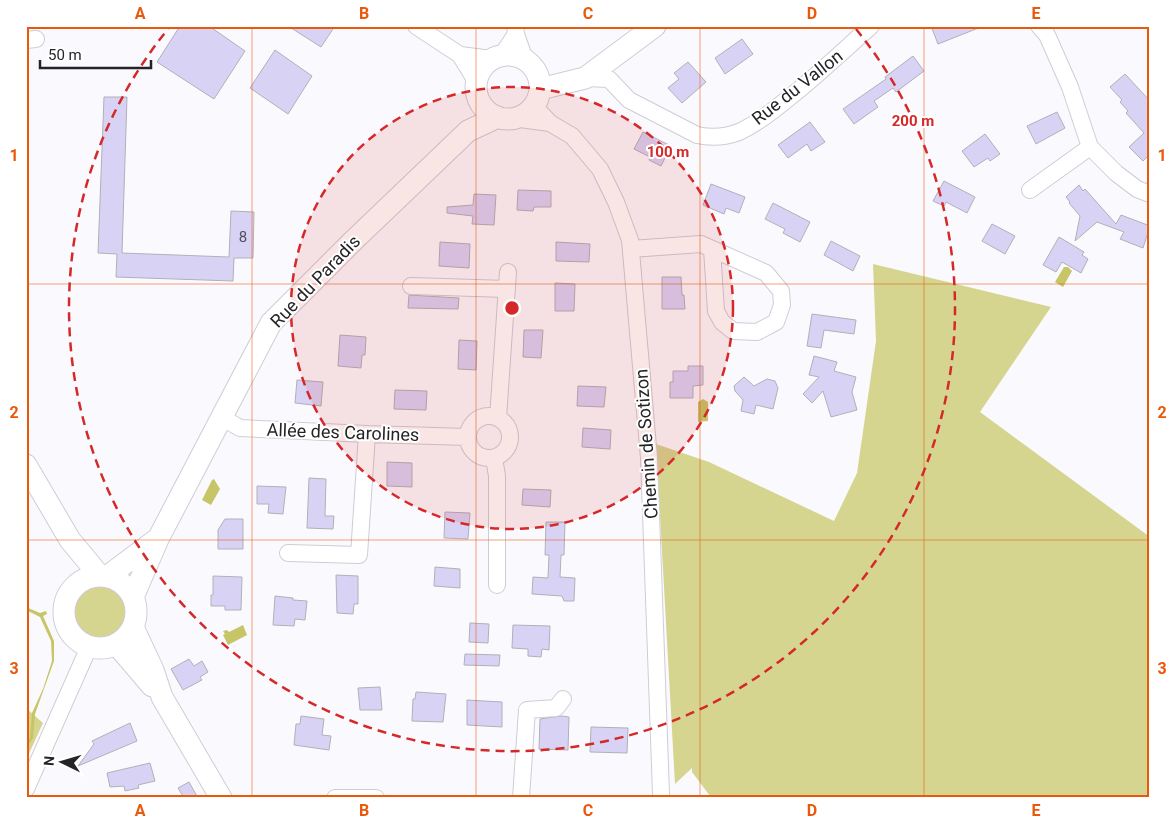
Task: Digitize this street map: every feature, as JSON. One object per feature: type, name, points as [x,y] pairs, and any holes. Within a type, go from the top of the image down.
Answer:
[{"type":"main road","points":[[534,82],[585,78],[655,26]]},
{"type":"main road","points":[[510,55],[534,82],[521,116],[506,118],[484,108],[478,91],[479,72],[485,64],[497,57],[510,55]]},
{"type":"main road","name":"Rue du Paradis","points":[[468,131],[478,91]]},
{"type":"main road","name":"Rue du Paradis","points":[[133,597],[158,539],[272,322],[468,131],[506,118]]},
{"type":"main road","points":[[26,465],[70,540],[104,576]]},
{"type":"main road","name":"Rue du Paradis","points":[[104,576],[158,539]]},
{"type":"main road","points":[[70,540],[78,582]]},
{"type":"main road","points":[[104,576],[120,581],[129,589],[133,597],[136,613],[133,628],[129,634],[117,644],[103,649],[81,644],[72,635],[65,622],[64,615],[65,602],[70,591],[78,582],[89,577],[104,576]]},
{"type":"main road","points":[[133,628],[153,670],[162,697]]},
{"type":"main road","points":[[117,644],[162,697],[220,798]]},
{"type":"street","points":[[416,26],[460,55],[478,91]]},
{"type":"street","name":"Rue du Vallon","points":[[585,78],[609,79],[629,100],[698,135],[707,137],[724,136],[739,132],[767,115],[813,78],[871,26]]},
{"type":"street","points":[[1039,26],[1047,35],[1070,87],[1090,147],[1116,173],[1137,189],[1150,194]]},
{"type":"street","points":[[460,55],[497,57],[515,30]]},
{"type":"street","points":[[515,30],[534,82]]},
{"type":"street","name":"Chemin de Sotizon","points":[[534,82],[550,123]]},
{"type":"street","name":"Chemin de Sotizon","points":[[506,118],[550,123],[572,136],[600,170],[616,202],[630,240],[649,458],[659,797]]},
{"type":"street","points":[[1030,190],[1090,147]]},
{"type":"street","points":[[631,249],[700,244],[712,249],[766,273],[781,290],[782,304],[776,322],[757,332],[733,331],[722,322],[716,311],[712,249]]},
{"type":"street","points":[[411,286],[507,281],[498,418]]},
{"type":"street","points":[[484,416],[498,418],[507,426],[510,439],[505,450],[494,458],[481,457],[476,454],[468,443],[468,437],[473,424],[484,416]]},
{"type":"street","name":"Allée des Carolines","points":[[221,417],[240,428],[468,437]]},
{"type":"street","points":[[288,552],[359,555],[367,434]]},
{"type":"street","points":[[494,458],[497,476],[497,585]]},
{"type":"street","points":[[26,789],[89,647]]},
{"type":"street","points":[[521,798],[527,710],[556,708],[563,699]]},
{"type":"street","points":[[336,798],[376,798]]},
{"type":"green space","points":[[873,264],[1051,307],[980,412],[1150,537],[1150,798],[716,798],[710,796],[692,772],[692,768],[675,784],[656,444],[709,462],[834,521],[857,473],[876,341]]},
{"type":"green space","points":[[100,586],[110,588],[118,594],[124,602],[126,612],[124,622],[118,630],[110,636],[100,638],[90,636],[82,630],[76,622],[74,612],[76,602],[82,594],[90,588]]},
{"type":"green space","points":[[26,708],[43,723],[26,760]]},
{"type":"shaded area","points":[[1064,267],[1068,267],[1072,271],[1063,287],[1055,282]]},
{"type":"shaded area","points":[[703,399],[708,402],[708,421],[698,422],[698,402]]},
{"type":"shaded area","points":[[214,479],[220,489],[211,505],[202,500]]},
{"type":"shaded area","points":[[26,607],[40,613],[46,611],[47,614],[43,616],[54,641],[54,661],[35,714],[33,738],[26,748],[30,738],[32,713],[43,689],[52,661],[51,641],[40,617],[26,610]]},
{"type":"shaded area","points":[[243,625],[247,635],[228,645],[223,631],[227,630],[229,632]]},
{"type":"building","points":[[180,26],[209,26],[245,51],[214,99],[157,62]]},
{"type":"building","points":[[288,26],[335,26],[321,47]]},
{"type":"building","points":[[931,26],[981,26],[981,27],[938,44]]},
{"type":"building","points":[[742,39],[753,54],[725,74],[715,58]]},
{"type":"building","points":[[275,50],[312,76],[288,114],[250,88]]},
{"type":"building","points":[[913,56],[924,71],[896,92],[893,88],[874,101],[878,107],[854,124],[843,109],[886,79],[885,77]]},
{"type":"building","points":[[688,62],[706,82],[682,103],[668,88],[679,79],[674,73]]},
{"type":"building","points":[[1125,74],[1150,101],[1150,154],[1143,161],[1129,147],[1144,133],[1126,113],[1128,111],[1120,102],[1122,100],[1110,87]]},
{"type":"building","points":[[104,97],[127,97],[122,253],[229,257],[231,211],[254,212],[253,258],[234,258],[233,281],[116,277],[117,254],[98,253]]},
{"type":"building","points":[[1057,112],[1065,128],[1036,144],[1027,126]]},
{"type":"building","points":[[810,122],[825,142],[811,151],[807,144],[788,158],[778,145]]},
{"type":"building","points":[[643,132],[671,146],[661,166],[649,160],[650,157],[634,149]]},
{"type":"building","points":[[985,134],[1000,154],[990,161],[988,158],[974,167],[962,151]]},
{"type":"building","points":[[944,181],[975,197],[967,213],[946,202],[944,206],[933,201]]},
{"type":"building","points":[[711,184],[745,197],[739,213],[726,208],[724,214],[703,205]]},
{"type":"building","points":[[1079,185],[1083,191],[1085,189],[1116,224],[1121,215],[1150,226],[1143,248],[1120,239],[1124,232],[1097,222],[1075,241],[1080,216],[1066,197]]},
{"type":"building","points":[[518,190],[551,191],[551,207],[534,207],[533,211],[517,210]]},
{"type":"building","points":[[474,194],[496,195],[494,225],[472,224],[473,216],[447,213],[447,207],[473,205]]},
{"type":"building","points":[[773,203],[810,222],[800,242],[783,233],[785,229],[765,219]]},
{"type":"building","points":[[992,224],[1015,236],[1005,254],[982,241]]},
{"type":"building","points":[[1059,237],[1084,252],[1082,255],[1088,259],[1081,273],[1062,262],[1056,272],[1043,265]]},
{"type":"building","points":[[831,241],[860,256],[853,271],[824,255]]},
{"type":"building","points":[[440,242],[470,244],[469,268],[439,266]]},
{"type":"building","points":[[556,242],[590,244],[589,262],[556,261]]},
{"type":"building","points":[[662,277],[681,277],[685,309],[662,309]]},
{"type":"building","points":[[555,283],[575,284],[574,311],[555,311]]},
{"type":"building","points":[[409,295],[459,298],[458,309],[408,308]]},
{"type":"building","points":[[812,314],[856,320],[854,334],[824,330],[821,348],[807,346]]},
{"type":"building","points":[[524,330],[543,330],[541,358],[523,357]]},
{"type":"building","points":[[340,335],[366,337],[365,355],[362,355],[361,368],[338,366]]},
{"type":"building","points":[[459,340],[477,341],[476,370],[458,369]]},
{"type":"building","points":[[814,356],[837,362],[834,371],[856,377],[852,392],[857,410],[831,417],[823,391],[812,403],[803,394],[819,377],[809,375]]},
{"type":"building","points":[[688,366],[703,366],[703,385],[693,386],[693,398],[670,398],[670,382],[673,382],[673,371],[688,371]]},
{"type":"building","points":[[744,377],[754,386],[767,379],[775,381],[778,388],[773,409],[756,405],[754,414],[741,411],[743,400],[735,391],[734,386]]},
{"type":"building","points":[[297,380],[323,382],[321,406],[295,403]]},
{"type":"building","points":[[578,386],[606,387],[604,407],[577,406]]},
{"type":"building","points":[[395,390],[427,391],[426,410],[394,409]]},
{"type":"building","points":[[583,428],[611,430],[610,449],[582,447]]},
{"type":"building","points":[[387,462],[412,463],[412,487],[387,486]]},
{"type":"building","points":[[309,478],[326,479],[325,516],[334,516],[333,529],[307,528]]},
{"type":"building","points":[[257,486],[286,487],[283,514],[268,513],[269,504],[257,504]]},
{"type":"building","points":[[523,489],[551,490],[550,507],[522,505]]},
{"type":"building","points":[[445,512],[470,513],[468,539],[444,538]]},
{"type":"building","points":[[225,519],[243,519],[243,549],[218,549],[218,530]]},
{"type":"building","points":[[546,522],[565,522],[564,555],[561,555],[560,577],[575,578],[574,601],[564,601],[562,596],[532,594],[533,577],[548,578],[549,555],[545,555]]},
{"type":"building","points":[[435,567],[460,569],[460,588],[434,586]]},
{"type":"building","points":[[336,575],[358,576],[358,604],[354,604],[353,614],[337,613]]},
{"type":"building","points":[[213,576],[242,577],[241,610],[225,610],[225,606],[211,606]]},
{"type":"building","points":[[275,596],[307,601],[305,620],[295,619],[294,626],[273,625]]},
{"type":"building","points":[[470,623],[489,624],[488,643],[469,642]]},
{"type":"building","points":[[513,625],[550,626],[549,650],[542,649],[541,657],[528,656],[528,649],[512,648]]},
{"type":"building","points":[[465,654],[500,655],[499,666],[464,665]]},
{"type":"building","points":[[189,659],[194,666],[202,661],[208,672],[200,677],[202,680],[183,690],[171,669]]},
{"type":"building","points":[[380,687],[382,710],[360,710],[358,688]]},
{"type":"building","points":[[416,692],[446,694],[443,722],[412,721],[413,699],[415,699]]},
{"type":"building","points":[[467,700],[502,702],[502,727],[467,725]]},
{"type":"building","points":[[301,716],[324,719],[322,735],[331,736],[329,750],[294,745],[296,724],[300,724]]},
{"type":"building","points":[[561,716],[569,717],[568,750],[539,749],[540,719]]},
{"type":"building","points":[[130,723],[137,741],[78,766],[94,744],[92,741]]},
{"type":"building","points":[[591,727],[628,728],[627,753],[590,752]]},
{"type":"building","points":[[150,763],[155,781],[138,785],[139,788],[125,791],[124,786],[110,787],[107,773]]},
{"type":"building","points":[[189,782],[198,798],[184,798],[178,788]]}]
